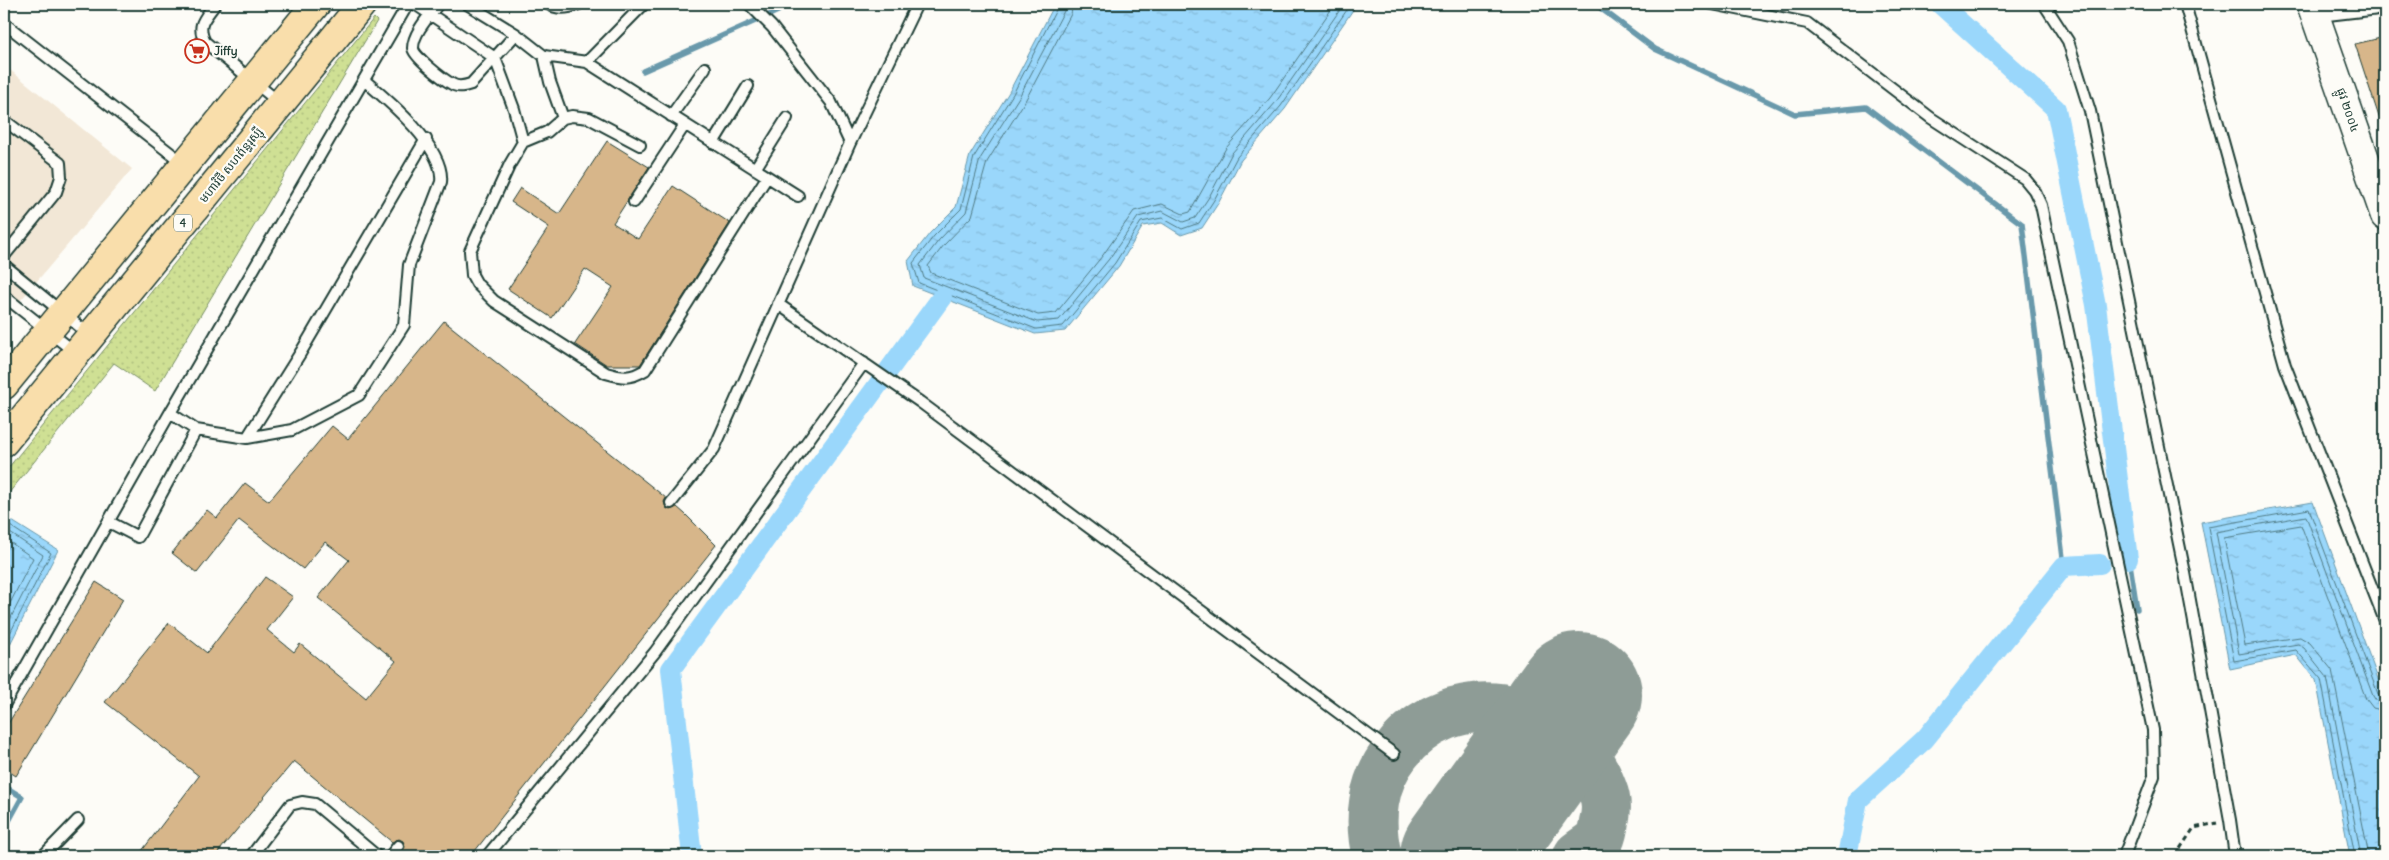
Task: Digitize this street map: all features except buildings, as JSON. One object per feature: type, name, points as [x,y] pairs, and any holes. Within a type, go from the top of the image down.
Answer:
[{"type":"highway","points":[[4,385],[314,4]]},
{"type":"highway","name":"មហាវិថី សហព័ន្ធរុស្ស៊ី","points":[[4,442],[362,4]]},
{"type":"main road","name":"ផ្លូវ ២០០៤","points":[[2312,7],[2385,216]]},
{"type":"street","points":[[2312,7],[2374,4]]},
{"type":"lane","points":[[215,4],[201,25],[200,32],[205,42],[280,104]]},
{"type":"lane","points":[[4,705],[170,413],[408,4]]},
{"type":"lane","points":[[415,4],[496,58],[514,109],[523,142]]},
{"type":"lane","points":[[438,4],[415,38],[413,49],[416,56],[453,85],[462,87],[471,84],[516,34]]},
{"type":"lane","points":[[467,4],[516,34],[544,56],[587,62],[684,126],[798,196]]},
{"type":"lane","points":[[548,4],[553,7],[568,8],[579,4]]},
{"type":"lane","points":[[587,62],[644,4]]},
{"type":"lane","points":[[672,503],[714,449],[850,144],[917,4]]},
{"type":"lane","points":[[1712,4],[1807,23],[1931,118],[2025,179],[2034,190],[2041,205],[2153,730],[2154,776],[2124,856]]},
{"type":"lane","points":[[2044,4],[2068,42],[2090,111],[2183,563],[2230,820],[2234,856]]},
{"type":"lane","points":[[2186,4],[2285,365],[2385,621]]},
{"type":"lane","points":[[750,5],[772,27],[831,102],[850,144]]},
{"type":"lane","points":[[4,23],[184,164]]},
{"type":"lane","points":[[544,56],[550,82],[563,118]]},
{"type":"lane","points":[[671,116],[705,68]]},
{"type":"lane","points":[[170,413],[196,430],[246,438],[292,430],[359,395],[404,325],[409,264],[441,182],[440,164],[426,139],[364,80]]},
{"type":"lane","points":[[713,143],[748,86]]},
{"type":"lane","points":[[640,145],[589,118],[572,116],[563,118],[548,132],[523,142],[510,164],[470,251],[472,275],[477,284],[494,301],[606,373],[624,379],[635,376],[645,370],[767,177]]},
{"type":"lane","points":[[755,169],[787,118]]},
{"type":"lane","points":[[4,120],[60,163],[61,177],[56,192],[4,256]]},
{"type":"lane","points":[[634,202],[684,126]]},
{"type":"lane","points":[[246,438],[301,352],[426,139]]},
{"type":"lane","points":[[4,265],[56,322],[84,345]]},
{"type":"lane","points":[[4,296],[56,322],[84,345]]},
{"type":"lane","points":[[778,304],[920,402],[1394,754]]},
{"type":"lane","points":[[487,856],[655,652],[864,363]]},
{"type":"lane","points":[[109,522],[138,537],[196,430]]},
{"type":"lane","points":[[251,856],[290,805],[302,802],[315,804],[377,856]]},
{"type":"lane","points":[[43,856],[78,820]]},
{"type":"lane","points":[[390,856],[398,846]]},
{"type":"path","points":[[2175,856],[2194,828],[2230,820]]},
{"type":"shaded area","points":[[4,65],[132,169],[4,320]]},
{"type":"green space","points":[[374,18],[377,21],[155,391],[114,363],[4,499],[4,473]]},
{"type":"water","points":[[1055,4],[1357,4],[1285,109],[1241,160],[1219,202],[1202,228],[1181,235],[1162,223],[1143,226],[1119,266],[1065,331],[1035,334],[913,286],[908,261],[930,233],[956,207],[970,155],[1009,92]]},
{"type":"water","points":[[2313,502],[2385,698],[2385,856],[2350,856],[2316,680],[2296,655],[2230,669],[2201,522]]},
{"type":"water","points":[[4,516],[58,550],[4,656]]},
{"type":"waterway","points":[[643,71],[778,11],[786,4]]},
{"type":"waterway","points":[[1595,4],[1655,49],[1795,114],[1866,107],[2022,224],[2064,566]]},
{"type":"waterway","points":[[1940,4],[2056,109],[2096,305],[2128,559]]},
{"type":"waterway","points":[[692,856],[671,669],[942,297]]},
{"type":"waterway","points":[[2129,558],[2137,609]]},
{"type":"waterway","points":[[1847,856],[1858,800],[1925,739],[2064,566],[2100,564]]},
{"type":"waterway","points":[[4,786],[22,797],[4,830]]},
{"type":"taxiway","points":[[1377,856],[1373,829],[1374,802],[1377,789],[1388,764],[1396,752],[1418,730],[1445,715],[1473,708],[1502,708],[1530,715],[1556,729],[1578,749],[1599,781],[1605,798],[1606,809],[1599,840],[1578,856]]},
{"type":"runway","points":[[1463,856],[1579,695]]},
{"type":"place","name":"Jiffy","points":[[197,51]]}]
